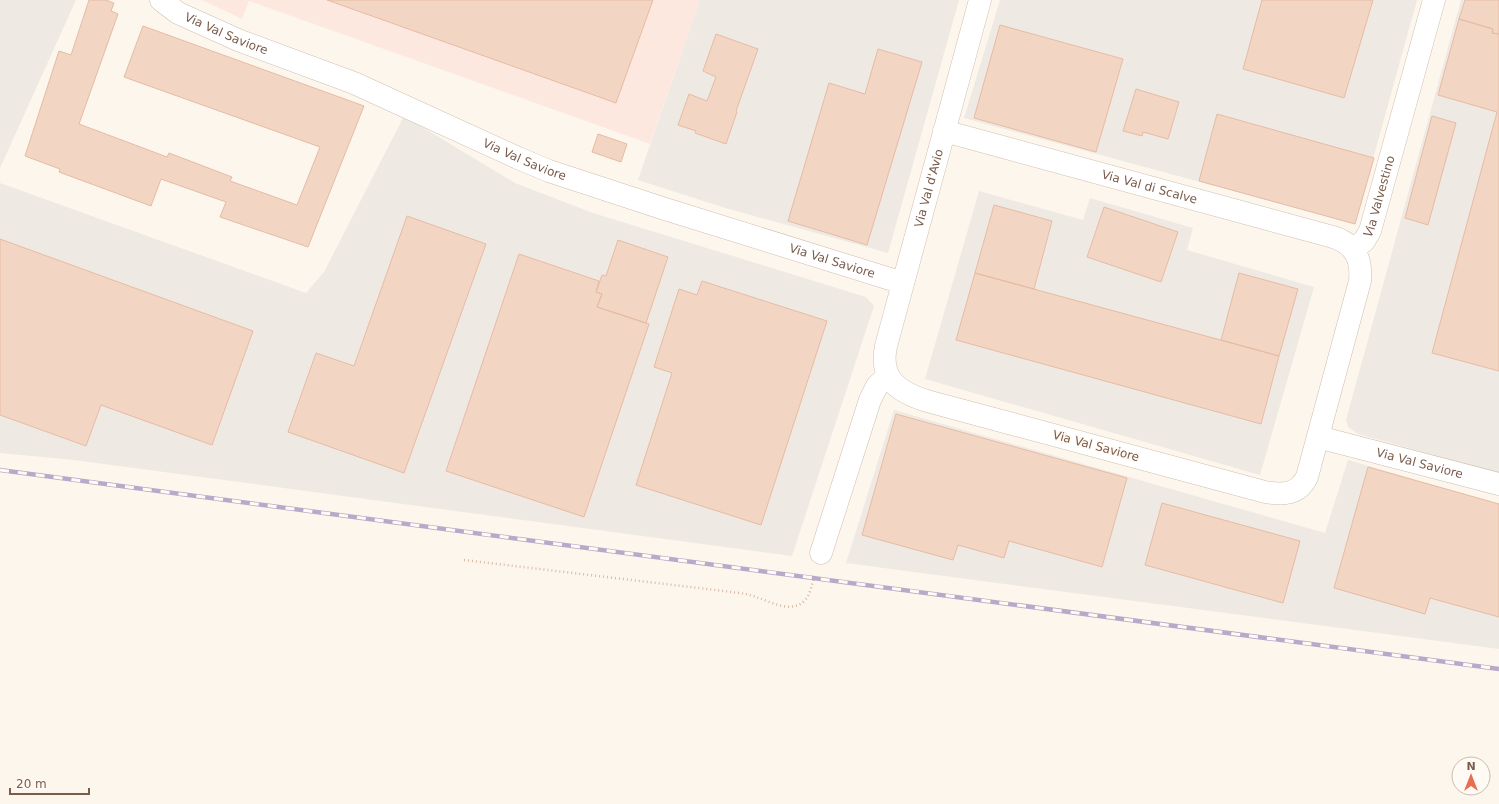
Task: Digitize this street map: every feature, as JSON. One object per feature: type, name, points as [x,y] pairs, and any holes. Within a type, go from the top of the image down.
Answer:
[{"type":"street","name":"Via Val Saviore","points":[[161,0],[178,13],[238,40],[354,83],[549,171],[665,209],[903,283]]},
{"type":"street","name":"Via Val d'Avio","points":[[888,376],[885,369],[884,354],[980,0]]},
{"type":"street","name":"Via Valvestino","points":[[1288,492],[1300,488],[1304,482],[1318,437],[1360,281],[1360,264],[1353,249],[1364,241],[1370,231],[1434,0]]},
{"type":"street","name":"Via Val di Scalve","points":[[944,131],[1333,237],[1347,243],[1353,249]]},
{"type":"street","name":"Via Val Saviore","points":[[888,376],[900,390],[916,398],[1265,492],[1288,492]]},
{"type":"street","points":[[821,553],[870,400],[877,386],[888,376]]},
{"type":"street","name":"Via Val Saviore","points":[[1318,437],[1499,484]]},
{"type":"path","points":[[464,560],[732,592],[756,597],[782,607],[798,604],[805,600],[809,593]]},
{"type":"shaded area","points":[[0,0],[76,0],[0,168]]},
{"type":"shaded area","points":[[202,0],[700,0],[650,144],[249,1],[242,19]]},
{"type":"shaded area","points":[[700,0],[959,0],[888,253],[722,207],[638,180]]},
{"type":"shaded area","points":[[1000,0],[1417,0],[1355,224],[964,118]]},
{"type":"shaded area","points":[[1461,0],[1499,0],[1499,473],[1358,434],[1348,427],[1346,420]]},
{"type":"shaded area","points":[[404,116],[515,183],[593,213],[866,297],[874,306],[792,556],[74,460],[0,453],[0,183],[306,293],[324,272]]},
{"type":"shaded area","points":[[979,191],[1083,220],[1090,198],[1193,228],[1187,250],[1314,287],[1260,475],[925,379]]},
{"type":"shaded area","points":[[894,410],[1325,533],[1348,460],[1499,504],[1499,649],[846,563]]},
{"type":"building","points":[[89,0],[106,0],[114,3],[111,11],[118,14],[79,124],[167,157],[169,153],[232,177],[230,181],[297,205],[320,147],[124,77],[143,26],[364,106],[308,247],[220,217],[226,202],[161,179],[151,206],[59,172],[60,169],[25,156],[59,51],[71,55]]},
{"type":"building","points":[[327,0],[653,0],[616,103]]},
{"type":"building","points":[[1262,0],[1373,0],[1344,98],[1243,69]]},
{"type":"building","points":[[1465,0],[1499,0],[1499,34],[1492,33],[1493,29],[1459,19]]},
{"type":"building","points":[[1459,19],[1493,29],[1492,33],[1499,34],[1499,371],[1432,353],[1497,112],[1438,95]]},
{"type":"building","points":[[1000,25],[1123,59],[1096,152],[974,118]]},
{"type":"building","points":[[716,34],[758,49],[726,144],[678,125],[689,94],[707,101],[716,77],[703,71]]},
{"type":"building","points":[[878,49],[922,62],[867,245],[788,221],[829,83],[865,94]]},
{"type":"building","points":[[1136,89],[1179,102],[1168,139],[1143,132],[1142,136],[1123,131]]},
{"type":"building","points":[[1217,114],[1374,158],[1355,224],[1199,181]]},
{"type":"building","points":[[1432,116],[1456,123],[1428,225],[1405,218]]},
{"type":"building","points":[[598,134],[627,144],[621,162],[592,152]]},
{"type":"building","points":[[994,205],[1052,221],[1034,289],[975,273]]},
{"type":"building","points":[[1104,207],[1178,232],[1161,282],[1087,257]]},
{"type":"building","points":[[407,216],[486,244],[404,473],[288,432],[316,353],[354,366]]},
{"type":"building","points":[[0,239],[253,331],[212,445],[101,405],[86,446],[0,415]]},
{"type":"building","points":[[618,240],[668,257],[646,323],[597,307],[602,294],[596,292],[602,275],[606,276]]},
{"type":"building","points":[[519,254],[599,281],[596,292],[602,294],[597,307],[649,324],[584,517],[446,471]]},
{"type":"building","points":[[975,273],[1279,356],[1261,424],[956,340]]},
{"type":"building","points":[[1239,273],[1298,289],[1279,356],[1221,340]]},
{"type":"building","points":[[702,281],[827,321],[761,525],[636,485],[672,373],[654,367],[679,289],[697,295]]},
{"type":"building","points":[[896,414],[1127,478],[1102,567],[1009,541],[1004,558],[958,545],[953,560],[862,535]]},
{"type":"building","points":[[1368,467],[1499,504],[1499,617],[1430,598],[1425,614],[1334,588]]},
{"type":"building","points":[[1162,503],[1300,541],[1283,603],[1145,565]]},
{"type":"railway","points":[[0,470],[1499,669]]}]
